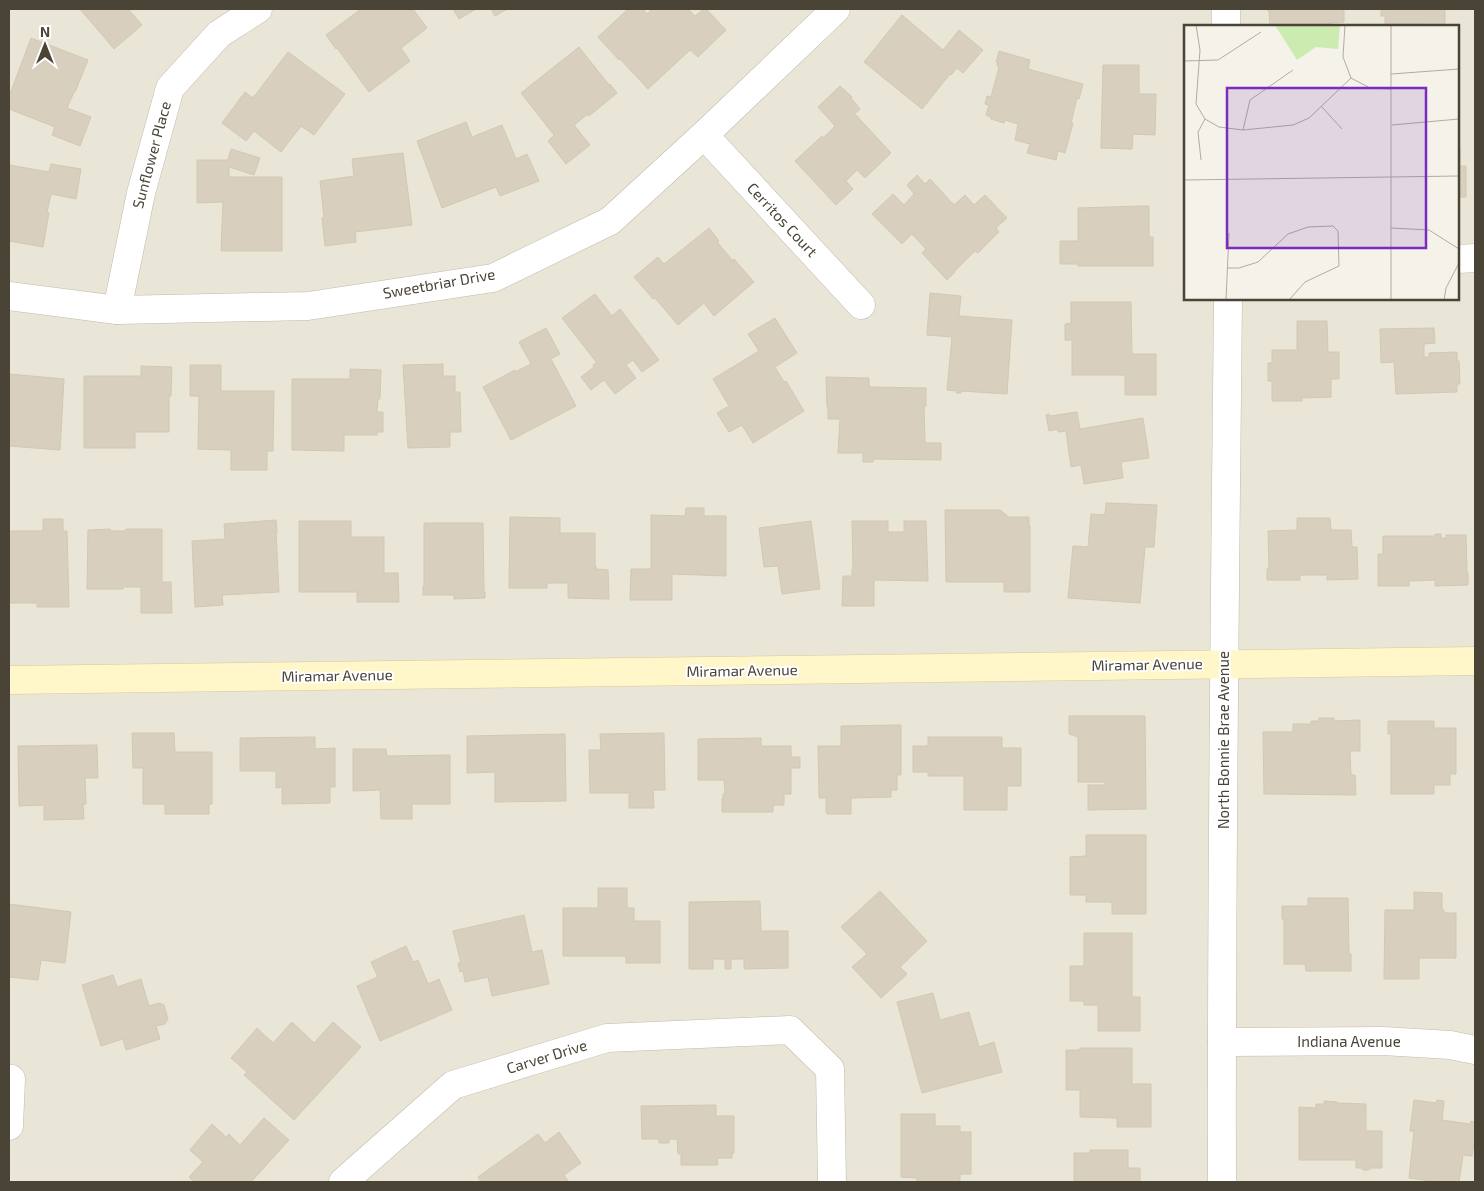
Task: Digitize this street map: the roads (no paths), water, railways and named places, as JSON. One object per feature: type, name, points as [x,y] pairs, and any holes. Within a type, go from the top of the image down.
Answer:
[{"type":"street","name":"Sunflower Place","points":[[117,310],[141,193],[170,88],[219,34],[258,9]]},
{"type":"street","name":"Sweetbriar Drive","points":[[9,296],[117,310],[308,306],[492,278],[610,221],[704,135],[836,9]]},
{"type":"street","points":[[1226,9],[1226,25]]},
{"type":"street","name":"Cerritos Court","points":[[704,135],[861,305]]},
{"type":"street","points":[[1459,259],[1475,258]]},
{"type":"street","name":"North Bonnie Brae Avenue","points":[[1222,1182],[1224,664],[1228,300]]},
{"type":"street","name":"Miramar Avenue","points":[[9,680],[1475,661]]},
{"type":"street","name":"Carver Drive","points":[[343,1182],[453,1085],[607,1038],[790,1030],[830,1069],[832,1182]]},
{"type":"street","name":"Indiana Avenue","points":[[1222,1042],[1383,1041],[1450,1045],[1475,1050]]},
{"type":"street","points":[[9,1126],[11,1079]]}]
